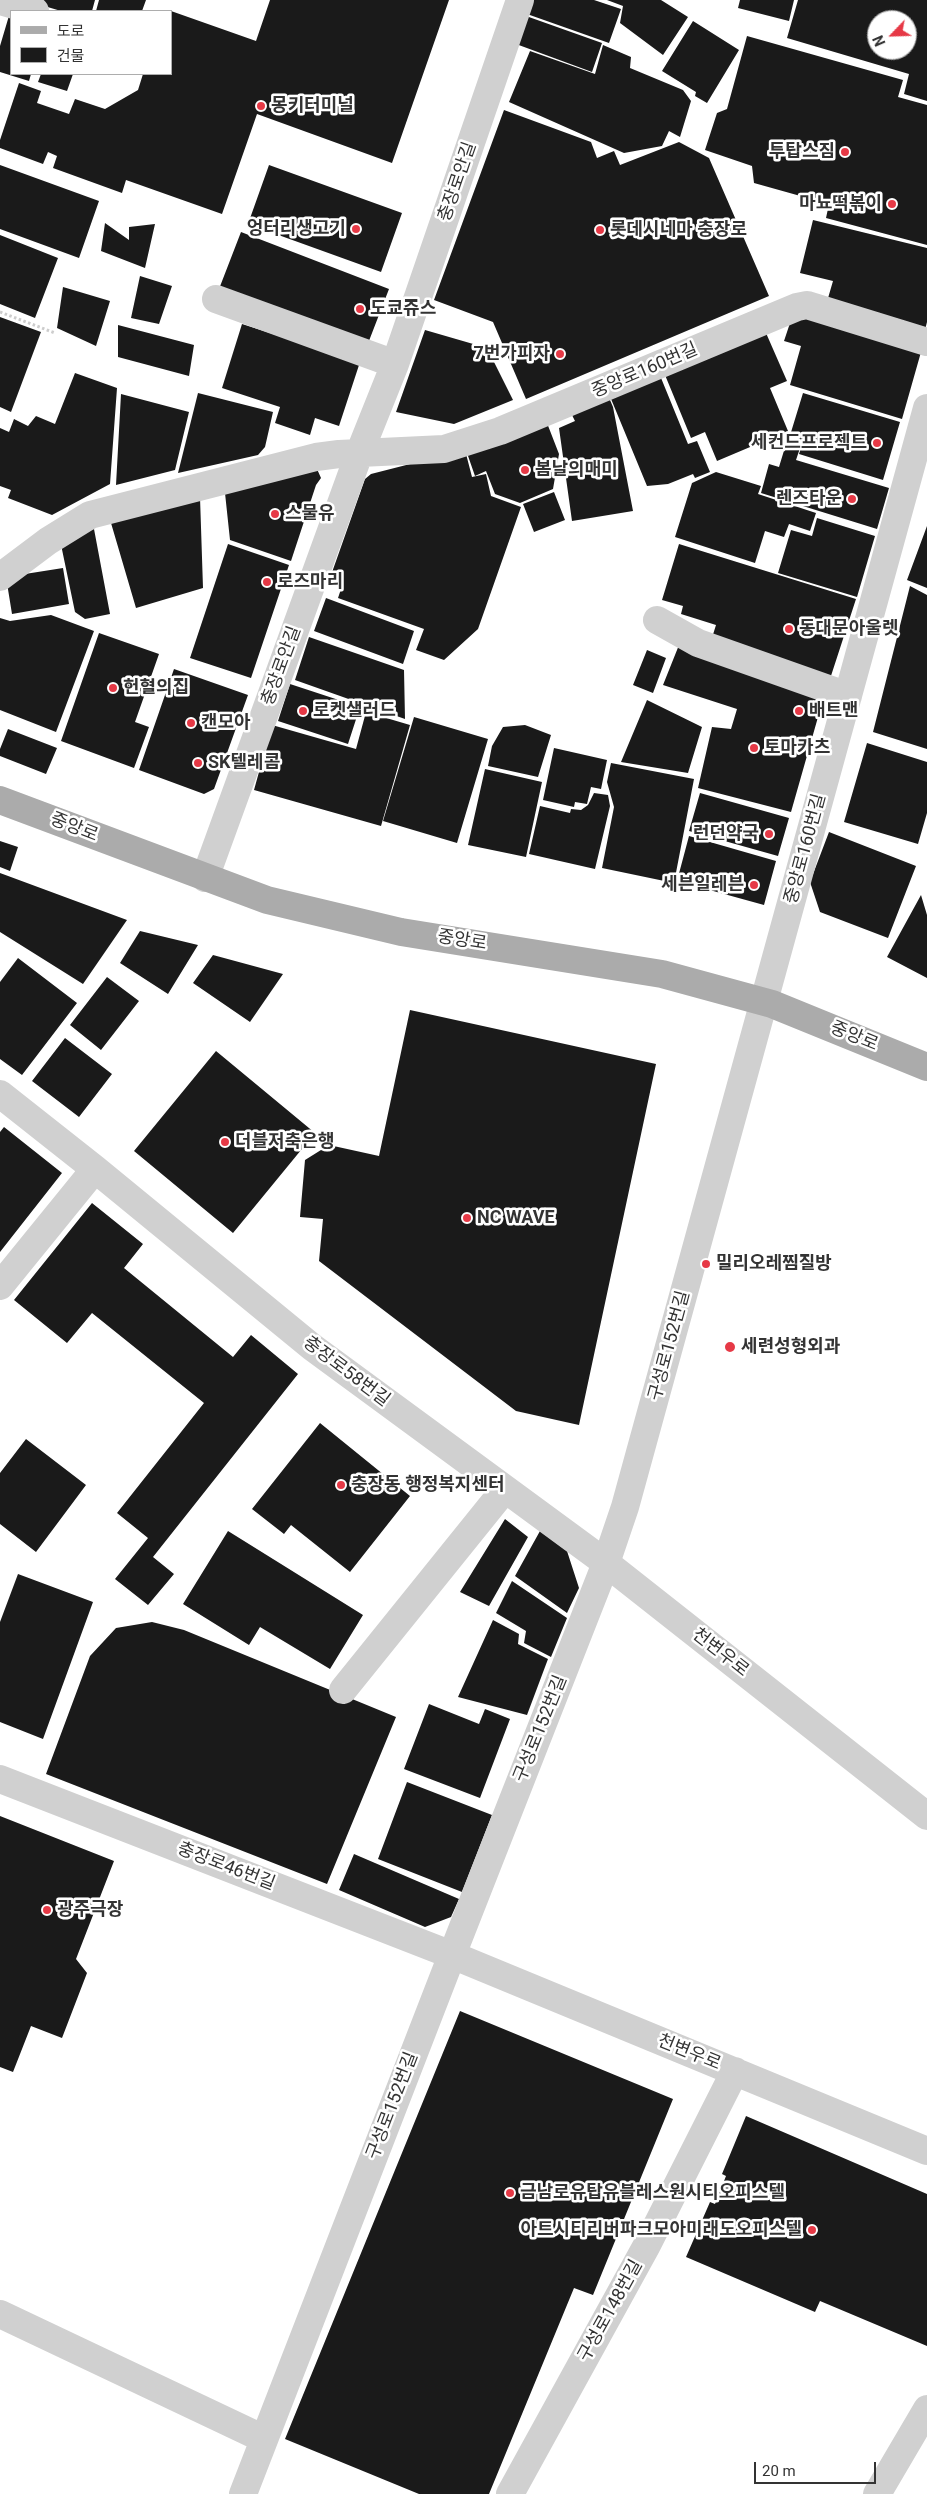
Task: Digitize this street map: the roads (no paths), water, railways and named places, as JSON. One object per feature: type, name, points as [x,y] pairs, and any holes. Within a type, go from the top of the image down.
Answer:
[{"type":"main road","name":"중앙로","points":[[0,800],[267,900],[401,932],[662,974],[764,1001],[927,1067]]},
{"type":"street","name":"충장로안길","points":[[205,878],[359,454],[395,364],[520,0]]},
{"type":"street","points":[[0,1],[32,10]]},
{"type":"street","points":[[216,299],[395,364]]},
{"type":"street","name":"중앙로160번길","points":[[359,454],[444,449],[491,434],[797,307],[807,305],[927,342]]},
{"type":"street","name":"중앙로160번길","points":[[764,1001],[927,408]]},
{"type":"street","points":[[0,577],[48,541],[90,515],[302,460],[338,454],[359,454]]},
{"type":"street","points":[[657,620],[698,643],[848,696]]},
{"type":"street","name":"구성로152번길","points":[[243,2494],[606,1563],[625,1508],[764,1001]]},
{"type":"street","name":"충장로58번길","points":[[0,1094],[312,1346],[606,1563]]},
{"type":"street","points":[[0,1286],[95,1169]]},
{"type":"street","points":[[343,1690],[505,1488]]},
{"type":"street","name":"천변우로","points":[[606,1563],[927,1816]]},
{"type":"street","name":"충장로46번길","points":[[0,1779],[452,1955]]},
{"type":"street","name":"천변우로","points":[[452,1955],[927,2151]]},
{"type":"street","name":"구성로148번길","points":[[510,2494],[647,2245],[734,2072]]},
{"type":"street","points":[[0,2314],[264,2439]]},
{"type":"street","points":[[877,2494],[927,2409]]},
{"type":"place","name":"몽키터미널","points":[[261,106]]},
{"type":"place","name":"투탑스짐","points":[[845,152]]},
{"type":"place","name":"마뇨떡볶이","points":[[892,204]]},
{"type":"place","name":"엉터리생고기","points":[[356,229]]},
{"type":"place","name":"롯데시네마 충장로","points":[[600,230]]},
{"type":"place","name":"도쿄쥬스","points":[[360,309]]},
{"type":"place","name":"7번가피자","points":[[560,354]]},
{"type":"place","name":"세컨드프로젝트","points":[[877,443]]},
{"type":"place","name":"봄날의매미","points":[[525,470]]},
{"type":"place","name":"렌즈타운","points":[[852,499]]},
{"type":"place","name":"스물유","points":[[275,514]]},
{"type":"place","name":"로즈마리","points":[[267,582]]},
{"type":"place","name":"동대문아울렛","points":[[789,629]]},
{"type":"place","name":"헌혈의집","points":[[113,688]]},
{"type":"place","name":"로켓샐러드","points":[[303,711]]},
{"type":"place","name":"배트맨","points":[[799,711]]},
{"type":"place","name":"캔모아","points":[[191,723]]},
{"type":"place","name":"토마카츠","points":[[754,748]]},
{"type":"place","name":"SK텔레콤","points":[[198,763]]},
{"type":"place","name":"런던약국","points":[[769,834]]},
{"type":"place","name":"세븐일레븐","points":[[754,885]]},
{"type":"place","name":"더블저축은행","points":[[225,1142]]},
{"type":"place","name":"NC WAVE","points":[[467,1218]]},
{"type":"place","name":"밀리오레찜질방","points":[[706,1264]]},
{"type":"place","name":"세련성형외과","points":[[730,1347]]},
{"type":"place","name":"충장동 행정복지센터","points":[[341,1485]]},
{"type":"place","name":"광주극장","points":[[47,1910]]},
{"type":"place","name":"금남로유탑유블레스원시티오피스텔","points":[[510,2193]]},
{"type":"place","name":"아트시티리버파크모아미래도오피스텔","points":[[812,2230]]}]
